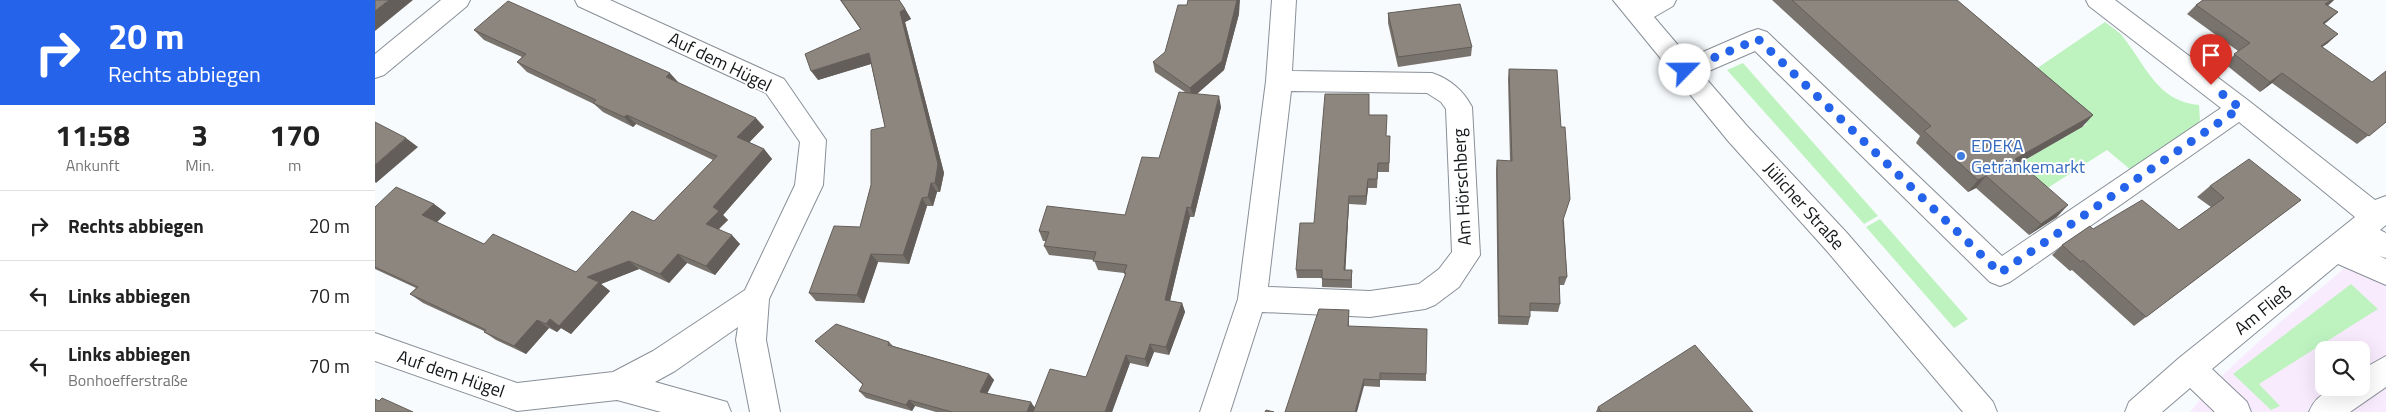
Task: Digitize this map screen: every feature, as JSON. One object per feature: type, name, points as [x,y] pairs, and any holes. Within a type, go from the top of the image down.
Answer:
[{"type":"street","points":[[375,68],[459,0]]},
{"type":"street","name":"Auf dem Hügel","points":[[587,0],[775,86],[813,140],[809,185],[755,298],[751,340],[765,412]]},
{"type":"street","points":[[1215,412],[1252,299],[1279,82],[1284,0]]},
{"type":"street","points":[[1632,7],[1664,0]]},
{"type":"street","points":[[2099,0],[2240,108],[2373,219],[2386,246]]},
{"type":"street","name":"Jülicher Straße","points":[[1632,7],[1738,134],[1837,242],[1982,412]]},
{"type":"street","points":[[1685,70],[1758,39],[2000,273],[2240,108]]},
{"type":"street","name":"Am Hörschberg","points":[[1252,299],[1370,304],[1425,296],[1449,278],[1466,255],[1459,107],[1450,95],[1432,83],[1279,82]]},
{"type":"street","name":"Am Fließ","points":[[2140,412],[2190,368],[2373,219]]},
{"type":"street","points":[[2335,250],[2386,272]]},
{"type":"street","name":"Auf dem Hügel","points":[[617,386],[664,361],[755,298]]},
{"type":"street","name":"Auf dem Hügel","points":[[375,347],[517,397],[617,386],[716,412]]},
{"type":"street","points":[[2190,368],[2236,412]]},
{"type":"street","points":[[2370,381],[2386,370]]},
{"type":"street","points":[[2324,412],[2348,396]]},
{"type":"shaded area","points":[[2386,233],[2386,412],[2190,412],[2216,381],[2277,325]]},
{"type":"green space","points":[[2105,22],[2121,35],[2154,81],[2163,90],[2185,102],[2199,105],[2200,120],[2195,127],[2132,171],[2107,150],[2043,191],[2013,167],[2087,124],[2043,87],[2033,71]]},
{"type":"green space","points":[[1743,63],[1878,216],[1864,224],[1727,70]]},
{"type":"green space","points":[[1880,219],[1968,319],[1954,328],[1866,227]]},
{"type":"green space","points":[[2351,284],[2378,309],[2327,341],[2315,341],[2315,349],[2259,384],[2280,406],[2271,410],[2233,374]]},
{"type":"building","points":[[375,0],[389,0],[375,11]]},
{"type":"building","points":[[841,0],[899,0],[905,9],[900,12],[938,164],[935,183],[931,183],[928,197],[922,198],[903,255],[871,254],[857,295],[809,293],[834,226],[860,227],[871,185],[871,130],[885,127],[869,53],[811,71],[805,54],[861,29]]},
{"type":"building","points":[[1188,0],[1237,0],[1222,61],[1190,88],[1153,62],[1165,52],[1178,5],[1187,5]]},
{"type":"building","points":[[1792,0],[1957,0],[2093,115],[2015,159],[2068,205],[2041,224],[1986,176],[1978,180],[1924,131],[1931,126]]},
{"type":"building","points":[[2203,0],[2332,0],[2325,4],[2338,12],[2323,23],[2338,34],[2321,46],[2372,82],[2386,71],[2386,122],[2369,136],[2282,73],[2270,82],[2234,54],[2250,43],[2196,5]]},
{"type":"building","points":[[508,1],[670,73],[666,77],[756,118],[737,137],[764,149],[713,207],[719,211],[706,224],[732,235],[706,266],[678,254],[660,274],[629,261],[587,277],[599,282],[559,326],[550,319],[546,324],[537,320],[514,346],[484,332],[486,330],[410,294],[418,287],[375,267],[375,207],[396,187],[434,204],[422,215],[484,244],[493,234],[576,272],[632,211],[654,221],[717,156],[627,115],[624,117],[593,103],[596,100],[517,62],[526,54],[474,30]]},
{"type":"building","points":[[1460,4],[1472,47],[1398,57],[1388,13]]},
{"type":"building","points":[[1509,69],[1557,70],[1561,127],[1565,127],[1570,199],[1563,220],[1567,277],[1559,277],[1560,304],[1530,303],[1530,317],[1499,316],[1497,160],[1512,161]]},
{"type":"building","points":[[1179,92],[1219,96],[1191,208],[1187,207],[1165,300],[1182,303],[1166,347],[1150,344],[1145,359],[1126,355],[1105,412],[1033,412],[1050,369],[1086,377],[1126,273],[1124,273],[1127,265],[1093,261],[1096,252],[1044,246],[1049,232],[1039,231],[1047,206],[1125,215],[1142,157],[1159,158]]},
{"type":"building","points":[[1325,94],[1369,94],[1369,115],[1387,115],[1386,136],[1390,136],[1389,163],[1378,163],[1377,179],[1368,179],[1366,196],[1349,196],[1344,270],[1352,270],[1351,280],[1322,279],[1322,270],[1296,270],[1300,223],[1314,223]]},
{"type":"building","points":[[375,122],[406,138],[375,165]]},
{"type":"building","points":[[2249,159],[2301,200],[2146,317],[2083,260],[2081,262],[2062,245],[2090,226],[2093,229],[2142,200],[2179,230],[2224,198],[2210,186]]},
{"type":"building","points":[[1319,309],[1349,310],[1348,326],[1427,329],[1426,374],[1380,373],[1380,380],[1364,379],[1355,412],[1285,412]]},
{"type":"building","points":[[836,324],[889,342],[888,345],[989,374],[980,392],[1031,402],[1027,412],[952,412],[909,400],[906,405],[859,391],[863,384],[815,341]]},
{"type":"building","points":[[1695,345],[1753,412],[1601,412],[1598,407]]},
{"type":"building","points":[[382,398],[413,412],[375,412],[375,399],[379,401]]},
{"type":"place","name":"EDEKA Getränkemarkt","points":[[1961,156]]},
{"type":"route","points":[[1685,70],[1758,39],[2000,273],[2240,108],[2211,85]]}]
